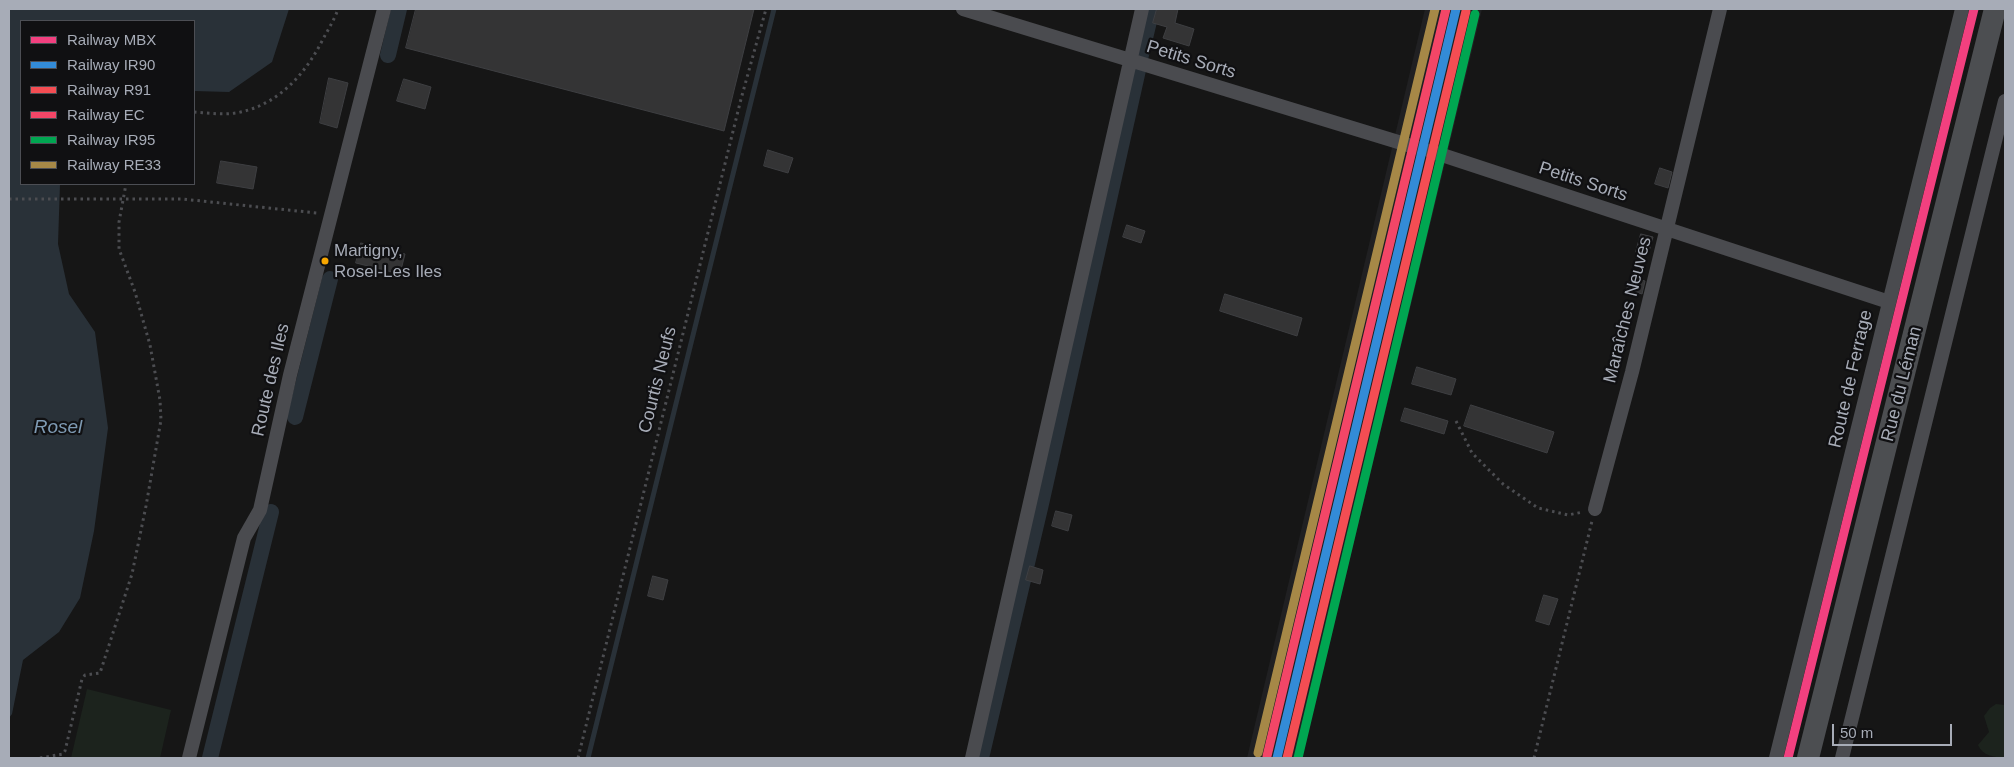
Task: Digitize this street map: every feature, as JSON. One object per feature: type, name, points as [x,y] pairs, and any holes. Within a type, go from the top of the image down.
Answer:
[{"type":"main road","name":"Rue du Léman","points":[[1808,758],[1995,9]]},
{"type":"street","name":"Route des Iles","points":[[189,758],[244,538],[260,510],[290,375],[384,9]]},
{"type":"street","name":"Petits Sorts","points":[[963,9],[1408,145]]},
{"type":"street","points":[[972,758],[1142,9]]},
{"type":"street","points":[[1667,229],[1720,9]]},
{"type":"street","name":"Route de Ferrage","points":[[1776,758],[1962,9]]},
{"type":"street","points":[[1842,758],[2005,101]]},
{"type":"street","name":"Petits Sorts","points":[[1430,151],[1667,229]]},
{"type":"street","name":"Maraîches Neuves","points":[[1595,509],[1632,372],[1667,229],[1889,302]]},
{"type":"path","points":[[195,112],[235,113],[262,106],[271,100],[297,79],[307,66],[331,26],[338,9]]},
{"type":"path","name":"Courtis Neufs","points":[[578,758],[737,115],[766,9]]},
{"type":"path","points":[[40,758],[66,752],[82,679],[85,675],[100,673],[132,574],[159,435],[160,400],[150,345],[135,292],[119,249],[118,235],[121,200],[126,185]]},
{"type":"path","points":[[9,199],[182,199],[332,215]]},
{"type":"path","points":[[1456,421],[1472,453],[1503,484],[1538,508],[1568,515],[1595,509],[1534,758]]},
{"type":"shaded area","points":[[1425,9],[1482,9],[1302,758],[1247,758]]},
{"type":"shaded area","points":[[87,689],[171,710],[160,758],[71,758]]},
{"type":"shaded area","points":[[1996,704],[2005,705],[2005,758],[1986,754],[1978,745],[1989,732],[1984,716]]},
{"type":"water","name":"Rosel","points":[[9,9],[289,9],[272,62],[229,92],[195,91],[195,20],[20,20],[20,185],[60,185],[58,244],[69,294],[95,332],[108,428],[94,531],[80,598],[59,632],[23,660],[12,714],[9,718]]},
{"type":"building","points":[[416,9],[754,9],[724,131],[406,48]]},
{"type":"building","points":[[1157,9],[1178,9],[1175,23],[1194,29],[1189,46],[1163,38],[1167,27],[1153,23]]},
{"type":"building","points":[[329,78],[348,83],[337,128],[320,123]]},
{"type":"building","points":[[404,79],[431,87],[425,109],[397,101]]},
{"type":"building","points":[[768,150],[793,158],[788,173],[764,166]]},
{"type":"building","points":[[221,161],[257,167],[253,189],[217,183]]},
{"type":"building","points":[[1660,168],[1672,172],[1668,188],[1655,184]]},
{"type":"building","points":[[1127,225],[1145,231],[1141,243],[1123,237]]},
{"type":"building","points":[[1641,234],[1653,237],[1648,255],[1636,252]]},
{"type":"building","points":[[361,243],[405,254],[400,274],[356,263]]},
{"type":"building","points":[[1632,277],[1645,281],[1642,294],[1627,289]]},
{"type":"building","points":[[1225,294],[1302,318],[1297,336],[1220,311]]},
{"type":"building","points":[[1417,367],[1456,379],[1451,395],[1412,384]]},
{"type":"building","points":[[1471,405],[1554,432],[1547,453],[1464,426]]},
{"type":"building","points":[[1405,408],[1448,421],[1444,434],[1401,421]]},
{"type":"building","points":[[1056,511],[1072,515],[1068,531],[1052,526]]},
{"type":"building","points":[[1030,566],[1043,570],[1040,584],[1026,580]]},
{"type":"building","points":[[653,576],[668,580],[663,600],[648,596]]},
{"type":"building","points":[[1544,595],[1558,599],[1549,625],[1536,621]]},
{"type":"waterway","points":[[388,55],[399,9]]},
{"type":"waterway","points":[[588,758],[774,9]]},
{"type":"waterway","points":[[1140,59],[1152,9]]},
{"type":"waterway","points":[[981,758],[1041,504],[1138,70]]},
{"type":"waterway","points":[[295,417],[330,279]]},
{"type":"waterway","points":[[210,758],[271,512]]},
{"type":"tunnel","points":[[1408,145],[1430,151]]},
{"type":"rail line","name":"RE33","points":[[1258,753],[1435,9]]},
{"type":"rail line","name":"EC","points":[[1267,756],[1446,9]]},
{"type":"rail line","name":"IR90","points":[[1277,758],[1456,9]]},
{"type":"rail line","name":"MBX","points":[[1788,758],[1974,9]]},
{"type":"rail line","name":"R91","points":[[1287,758],[1466,11]]},
{"type":"rail line","name":"IR95","points":[[1298,758],[1475,14]]},
{"type":"place","name":"Martigny, Rosel-Les Iles","points":[[325,261]]}]
